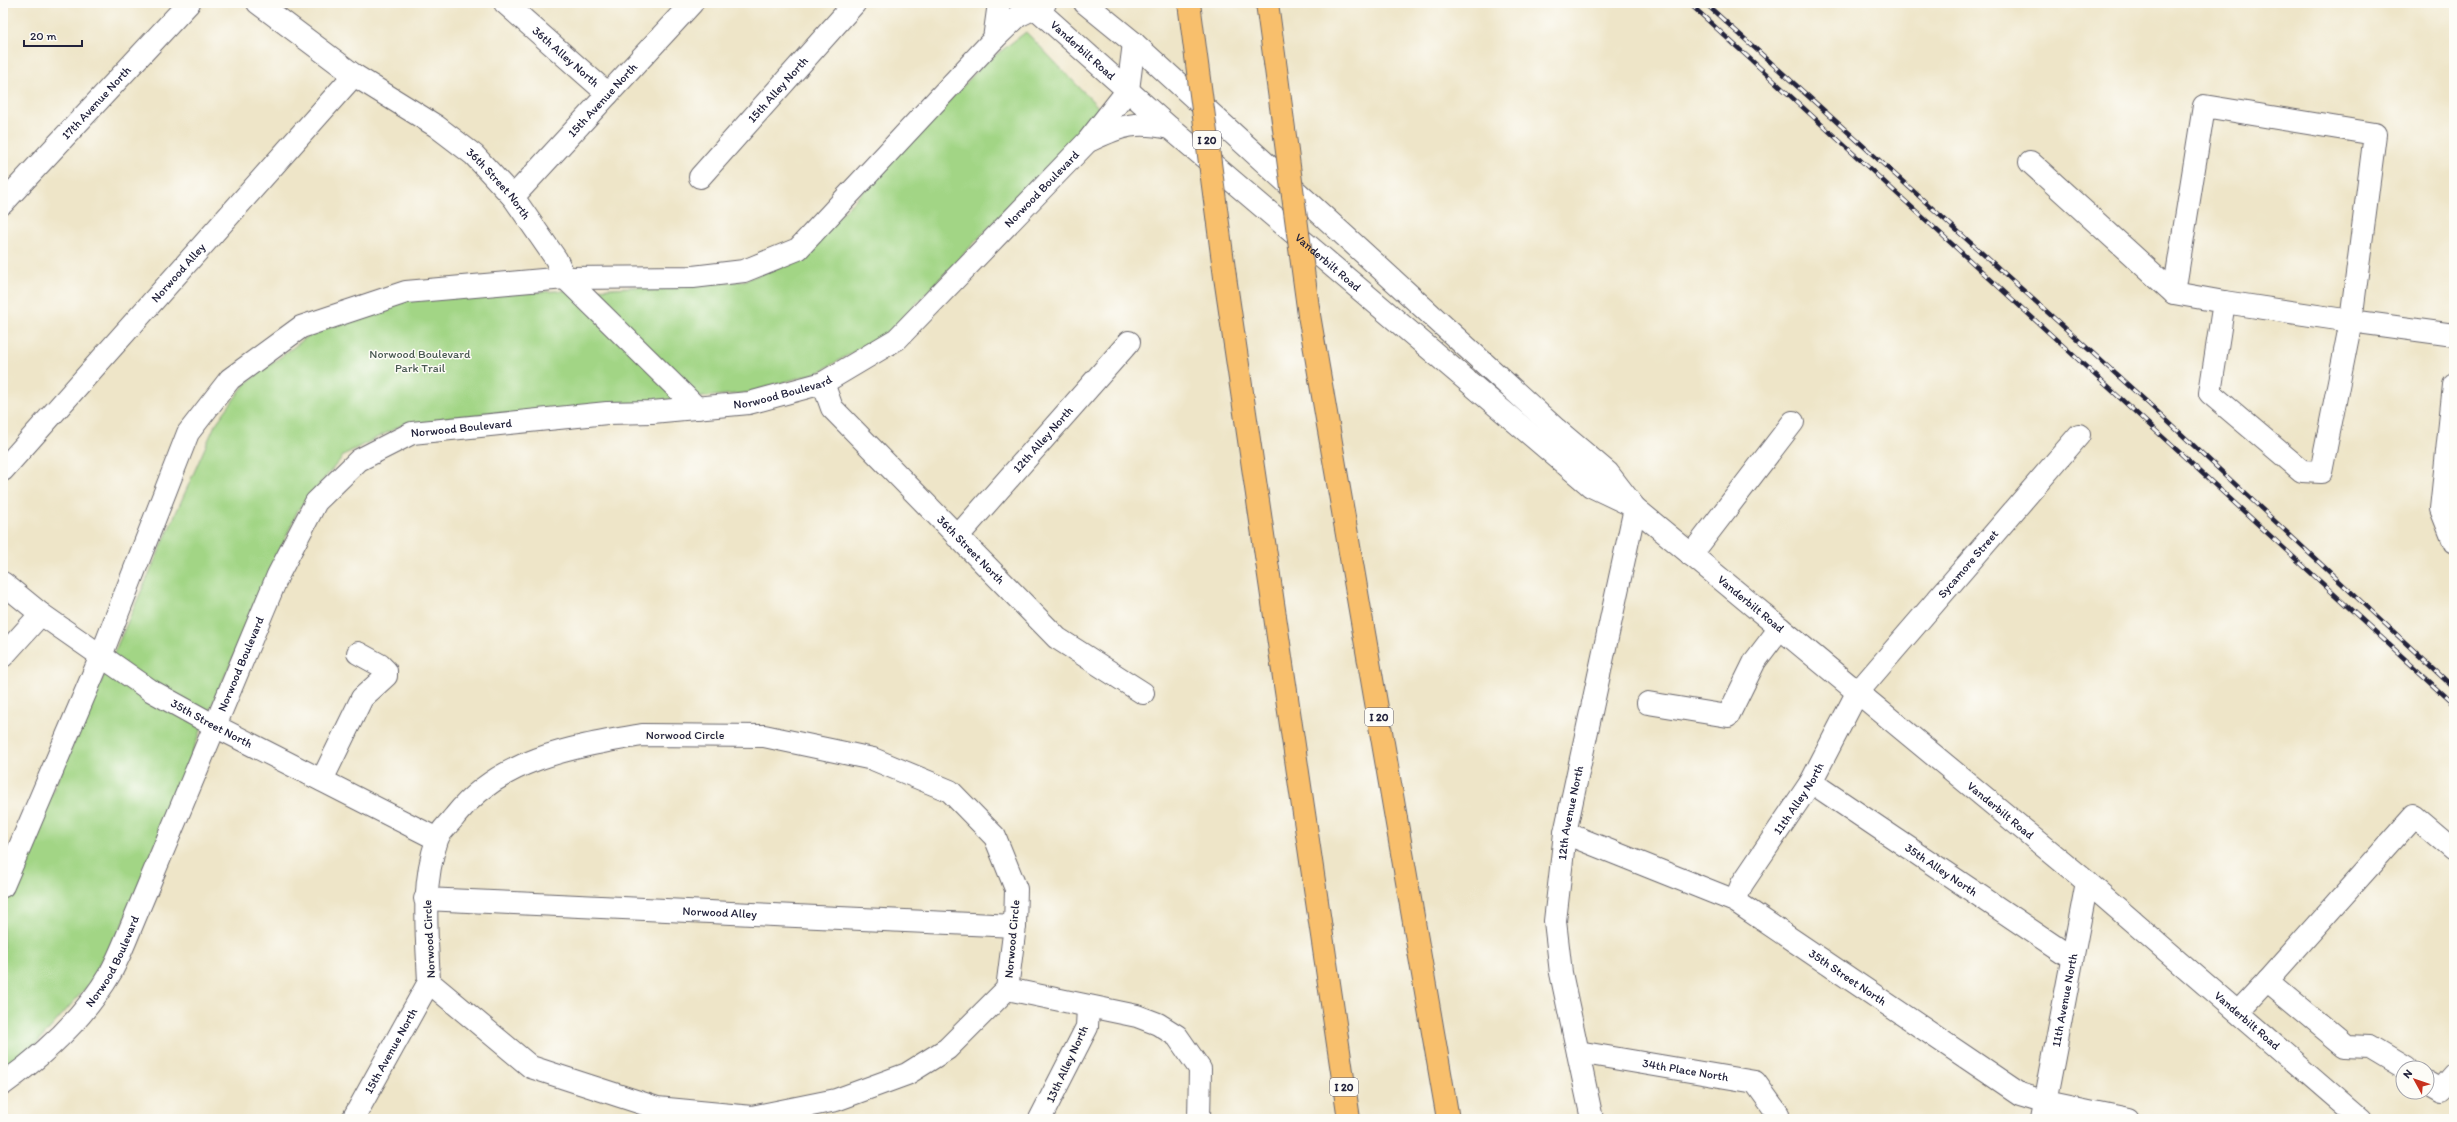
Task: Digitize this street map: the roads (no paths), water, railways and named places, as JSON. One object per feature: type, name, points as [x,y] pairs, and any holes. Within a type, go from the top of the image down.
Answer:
[{"type":"highway","name":"I 20","points":[[1189,3],[1225,276],[1338,1056],[1349,1119]]},
{"type":"highway","name":"I 20","points":[[1267,3],[1309,315],[1440,1063],[1448,1119]]},
{"type":"highway","points":[[1338,1056],[1340,1119]]},
{"type":"highway","points":[[1440,1063],[1452,1119]]},
{"type":"street","name":"17th Avenue North","points":[[3,203],[189,3]]},
{"type":"street","name":"36th Street North","points":[[258,3],[354,75],[436,126],[474,155],[513,197],[556,259],[565,278],[697,408]]},
{"type":"street","name":"36th Alley North","points":[[505,3],[608,94]]},
{"type":"street","name":"15th Avenue North","points":[[513,197],[692,3]]},
{"type":"street","name":"15th Alley North","points":[[700,177],[855,3]]},
{"type":"street","points":[[994,39],[999,3]]},
{"type":"street","name":"Vanderbilt Road","points":[[1085,3],[1134,43],[1556,429],[1608,473],[1636,508],[1857,693],[2087,882],[2361,1119]]},
{"type":"street","points":[[3,886],[101,656],[188,433],[230,379],[301,327],[406,292],[565,278],[693,277],[744,271],[798,249],[994,39],[1018,16],[1036,4]]},
{"type":"street","name":"Vanderbilt Road","points":[[1036,4],[1170,128],[1592,486],[1636,508]]},
{"type":"street","points":[[1128,90],[1134,43]]},
{"type":"street","name":"Norwood Alley","points":[[3,470],[354,75]]},
{"type":"street","name":"Norwood Boulevard","points":[[3,1084],[35,1062],[90,1003],[111,971],[132,927],[278,575],[316,502],[359,460],[412,433],[607,412],[697,408],[749,403],[823,382],[897,339],[1088,141],[1128,90]]},
{"type":"street","points":[[2174,293],[2204,106],[2375,134],[2351,321],[2321,472],[2302,471],[2210,393],[2224,302]]},
{"type":"street","points":[[1088,141],[1115,129],[1136,124],[1170,128]]},
{"type":"street","points":[[2030,162],[2174,293],[2224,302],[2454,335]]},
{"type":"street","name":"12th Alley North","points":[[957,537],[1129,342]]},
{"type":"street","name":"36th Street North","points":[[823,382],[832,408],[1057,638],[1143,693]]},
{"type":"street","points":[[2454,385],[2441,509],[2454,542]]},
{"type":"street","points":[[1691,554],[1794,422]]},
{"type":"street","name":"Sycamore Street","points":[[1857,693],[2079,435]]},
{"type":"street","name":"12th Avenue North","points":[[1592,1119],[1561,973],[1555,921],[1565,833],[1636,508]]},
{"type":"street","name":"35th Street North","points":[[3,583],[41,614],[150,690],[215,726],[437,839]]},
{"type":"street","points":[[3,656],[41,614]]},
{"type":"street","points":[[1648,703],[1728,716],[1755,661],[1780,628]]},
{"type":"street","points":[[322,780],[362,698],[386,676],[386,671],[380,665],[358,653]]},
{"type":"street","name":"11th Alley North","points":[[1735,901],[1742,884],[1811,782],[1857,693]]},
{"type":"street","name":"Norwood Circle","points":[[642,735],[764,736],[873,759],[950,791],[995,836],[1016,889],[1014,926],[1007,989],[947,1049],[907,1074],[836,1100],[752,1118],[657,1108],[531,1067],[429,982],[425,899],[437,839],[470,797],[506,772],[577,746],[642,735]]},
{"type":"street","name":"35th Alley North","points":[[1811,782],[2072,958]]},
{"type":"street","points":[[2238,1012],[2414,816],[2454,850]]},
{"type":"street","name":"35th Street North","points":[[1565,833],[1735,901],[2044,1111],[2127,1119]]},
{"type":"street","name":"11th Avenue North","points":[[2044,1111],[2087,882]]},
{"type":"street","name":"Norwood Alley","points":[[425,899],[1014,926]]},
{"type":"street","points":[[2267,981],[2345,1046],[2370,1046],[2395,1062]]},
{"type":"street","name":"15th Avenue North","points":[[353,1119],[429,982]]},
{"type":"street","points":[[1007,989],[1137,1016],[1158,1024],[1177,1036],[1200,1069],[1199,1119]]},
{"type":"street","name":"13th Alley North","points":[[1040,1119],[1087,1027],[1088,1007]]},
{"type":"street","name":"34th Place North","points":[[1578,1052],[1756,1082],[1778,1117]]},
{"type":"street","points":[[2435,1087],[2441,1090],[2454,1075]]},
{"type":"street","points":[[2324,1087],[2347,1119]]},
{"type":"railway","points":[[1689,3],[2454,704]]},
{"type":"railway","points":[[1705,3],[2148,403],[2454,688]]},
{"type":"park label","name":"Norwood Boulevard Park Trail","points":[[420,361]]}]
